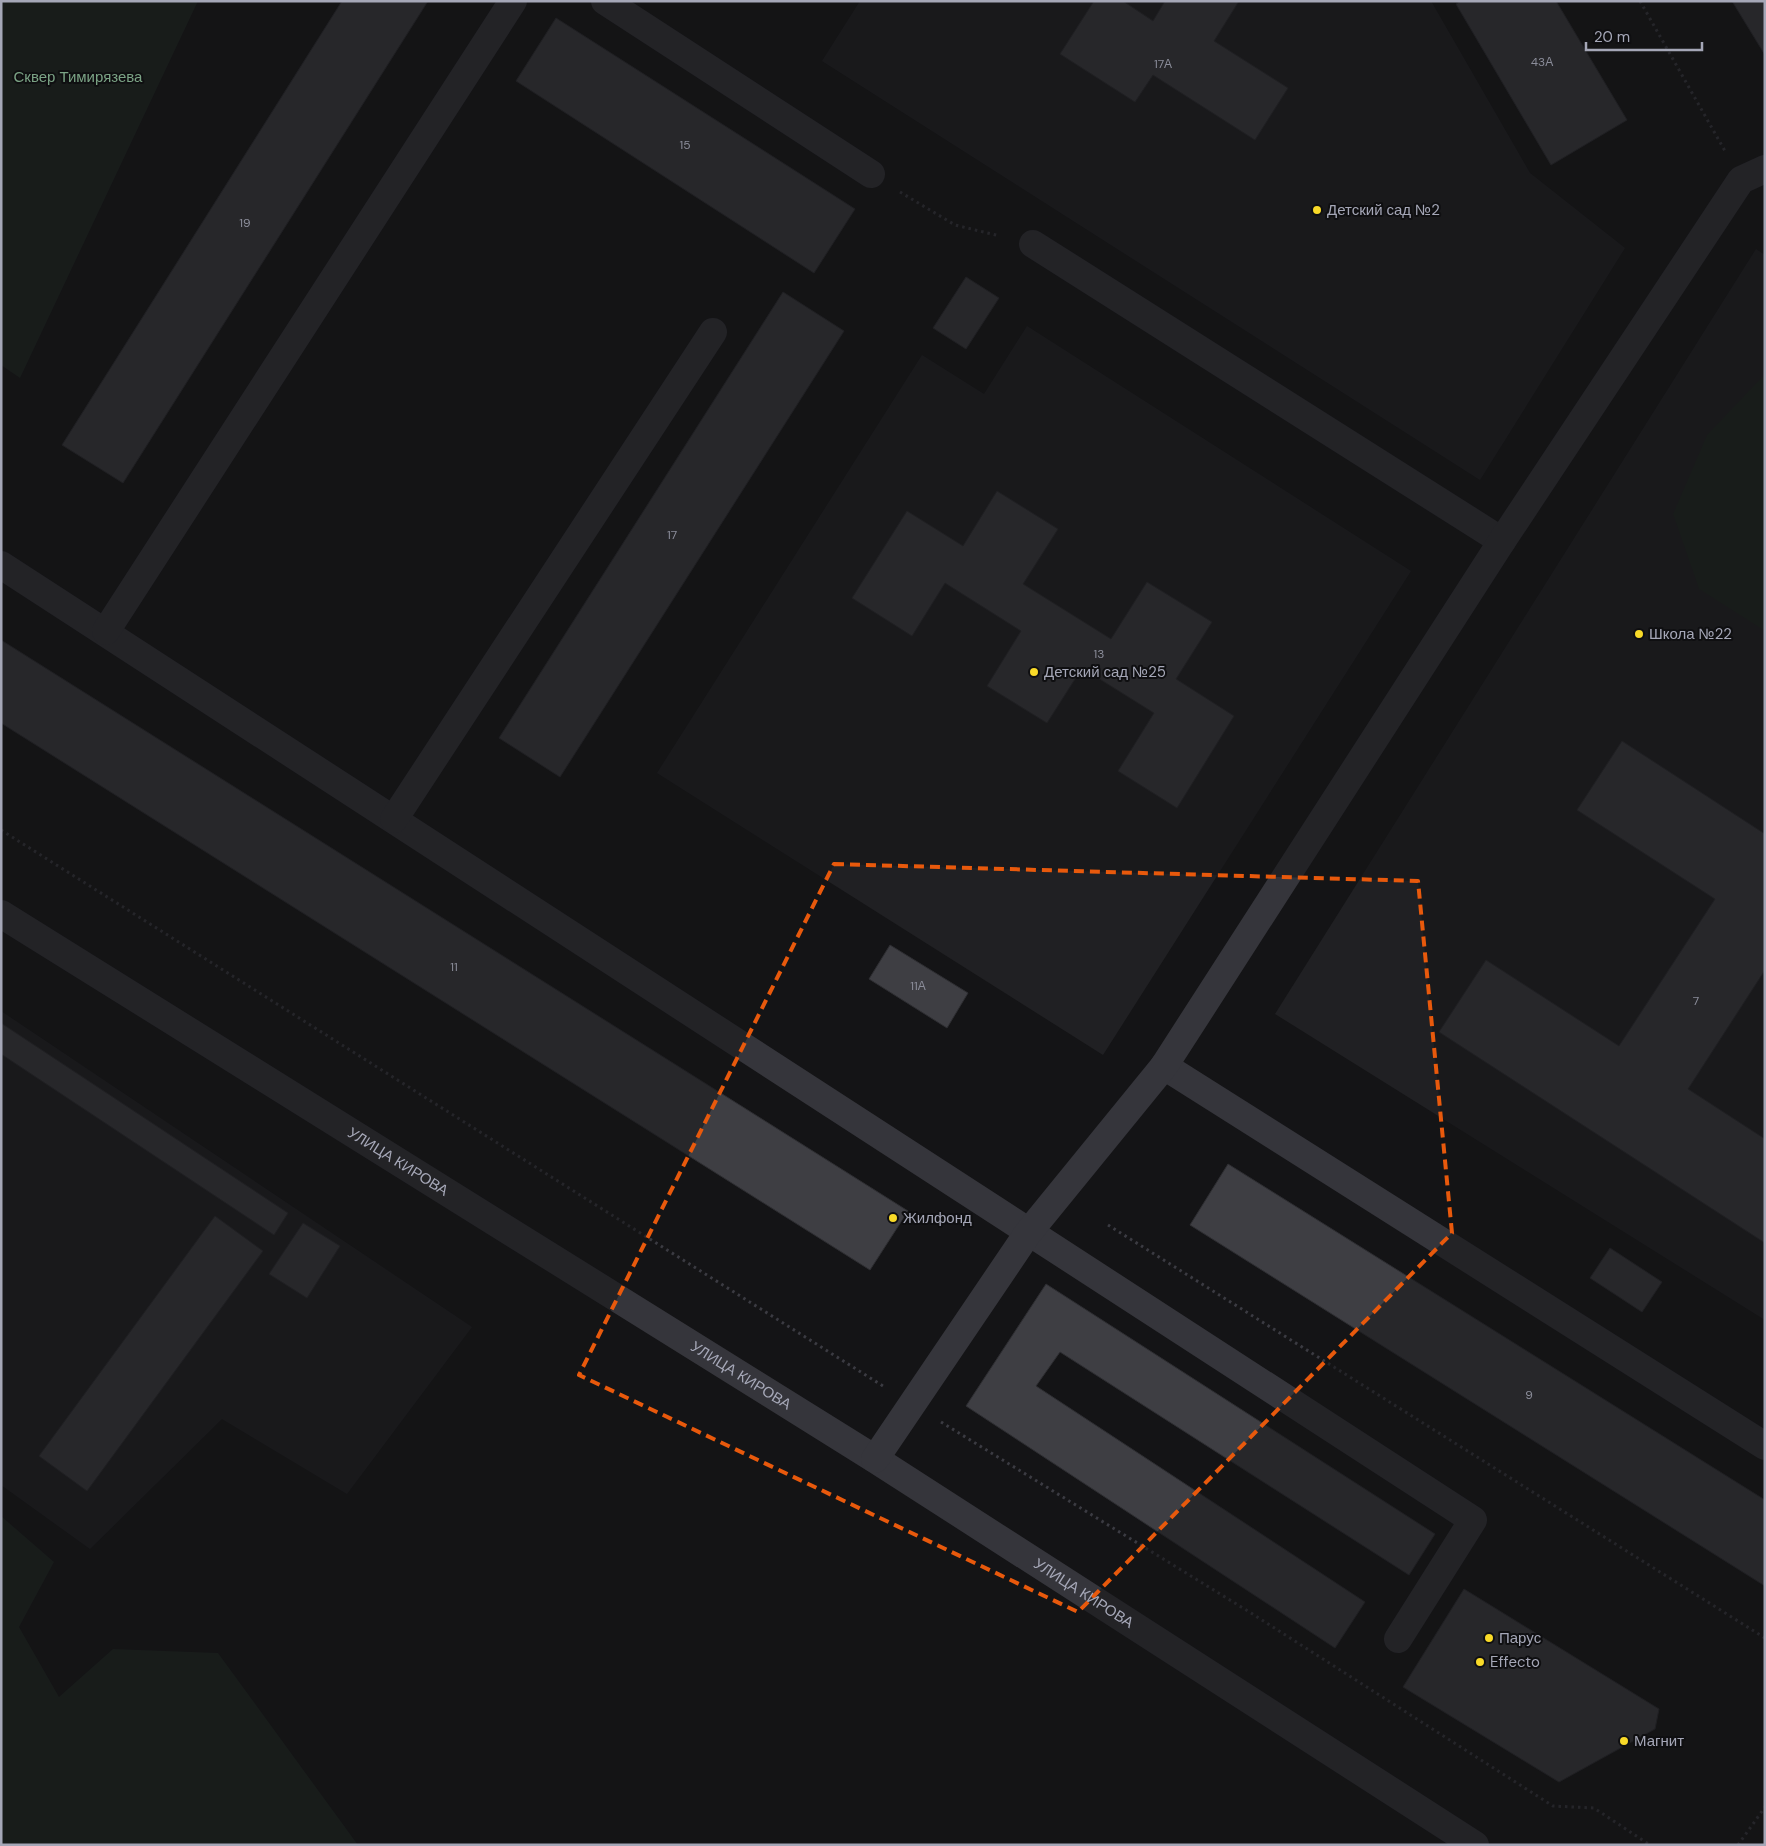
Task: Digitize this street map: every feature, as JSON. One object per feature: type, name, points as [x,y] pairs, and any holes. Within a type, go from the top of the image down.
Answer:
[{"type":"street","points":[[106,631],[514,1]]},
{"type":"street","points":[[605,1],[871,174]]},
{"type":"street","points":[[875,1459],[910,1403],[1028,1232],[1164,1066],[1502,541],[1753,174]]},
{"type":"street","points":[[1033,244],[1502,541]]},
{"type":"street","points":[[394,819],[713,332]]},
{"type":"street","points":[[1,565],[106,631],[1472,1520],[1398,1639]]},
{"type":"street","name":"УЛИЦА КИРОВА","points":[[1,914],[875,1459],[1476,1845]]},
{"type":"street","points":[[1164,1066],[1765,1446]]},
{"type":"path","points":[[1640,1],[1753,174]]},
{"type":"path","points":[[871,174],[955,225],[1033,244]]},
{"type":"path","points":[[1,830],[910,1403],[1250,1613],[1553,1806],[1594,1808],[1650,1845]]},
{"type":"path","points":[[1108,1225],[1765,1638]]},
{"type":"path","points":[[1738,1845],[1765,1807]]},
{"type":"highlighted area","points":[[834,864],[1418,881],[1452,1233],[1078,1612],[579,1375]]},
{"type":"shaded area","name":"Детский сад №2","points":[[860,1],[1431,1],[1530,173],[1625,248],[1480,480],[822,61]]},
{"type":"shaded area","name":"Школа №22","points":[[1756,249],[1765,255],[1765,1320],[1275,1014]]},
{"type":"shaded area","name":"Детский сад №25","points":[[1027,326],[1411,571],[1103,1055],[657,773],[922,355],[984,394]]},
{"type":"shaded area","points":[[1,1011],[472,1327],[347,1494],[222,1419],[90,1549],[1,1485]]},
{"type":"green space","name":"Сквер Тимирязева","points":[[1,1],[198,1],[20,378],[1,365]]},
{"type":"green space","points":[[1765,374],[1765,631],[1699,589],[1673,514],[1707,435]]},
{"type":"green space","points":[[1,1516],[54,1562],[19,1627],[59,1697],[113,1649],[218,1653],[358,1845],[1,1845]]},
{"type":"building","points":[[342,1],[428,1],[123,483],[62,445]]},
{"type":"building","points":[[1094,1],[1123,1],[1153,21],[1165,1],[1239,1],[1214,41],[1288,88],[1255,140],[1153,75],[1135,102],[1060,54]]},
{"type":"building","points":[[1461,1],[1556,1],[1627,120],[1551,165],[1456,4]]},
{"type":"building","points":[[1732,1],[1765,1],[1765,55]]},
{"type":"building","points":[[556,18],[855,209],[814,273],[516,81]]},
{"type":"building","points":[[966,277],[999,298],[966,349],[933,328]]},
{"type":"building","points":[[783,292],[844,331],[560,777],[499,738]]},
{"type":"building","points":[[997,491],[1058,529],[1023,584],[1111,639],[1147,582],[1212,622],[1176,679],[1234,716],[1177,808],[1118,771],[1154,713],[1082,668],[1047,723],[987,686],[1021,631],[945,583],[912,636],[852,598],[907,511],[963,546]]},
{"type":"building","points":[[1,640],[908,1211],[870,1270],[1,723]]},
{"type":"building","points":[[1622,741],[1765,834],[1765,970],[1688,1089],[1765,1139],[1765,1243],[1439,1032],[1486,960],[1619,1046],[1715,899],[1577,810]]},
{"type":"building","points":[[890,945],[968,993],[947,1028],[869,979]]},
{"type":"building","points":[[1,1023],[288,1213],[274,1235],[1,1054]]},
{"type":"building","points":[[1228,1164],[1765,1500],[1765,1586],[1190,1225]]},
{"type":"building","points":[[215,1216],[263,1251],[87,1491],[39,1456]]},
{"type":"building","points":[[303,1223],[340,1246],[307,1298],[269,1274]]},
{"type":"building","points":[[1610,1248],[1662,1282],[1642,1312],[1590,1278]]},
{"type":"building","points":[[1046,1284],[1435,1534],[1409,1575],[1060,1352],[1036,1386],[1365,1602],[1335,1648],[966,1406]]},
{"type":"building","name":"Парус","points":[[1464,1589],[1659,1709],[1655,1729],[1559,1782],[1403,1687]]},
{"type":"place","name":"Детский сад №2","points":[[1317,210]]},
{"type":"place","name":"Школа №22","points":[[1639,634]]},
{"type":"place","name":"Детский сад №25","points":[[1034,672]]},
{"type":"place","name":"Жилфонд","points":[[893,1218]]},
{"type":"place","name":"Парус","points":[[1489,1638]]},
{"type":"place","name":"Effecto","points":[[1480,1662]]},
{"type":"place","name":"Магнит","points":[[1624,1741]]}]
